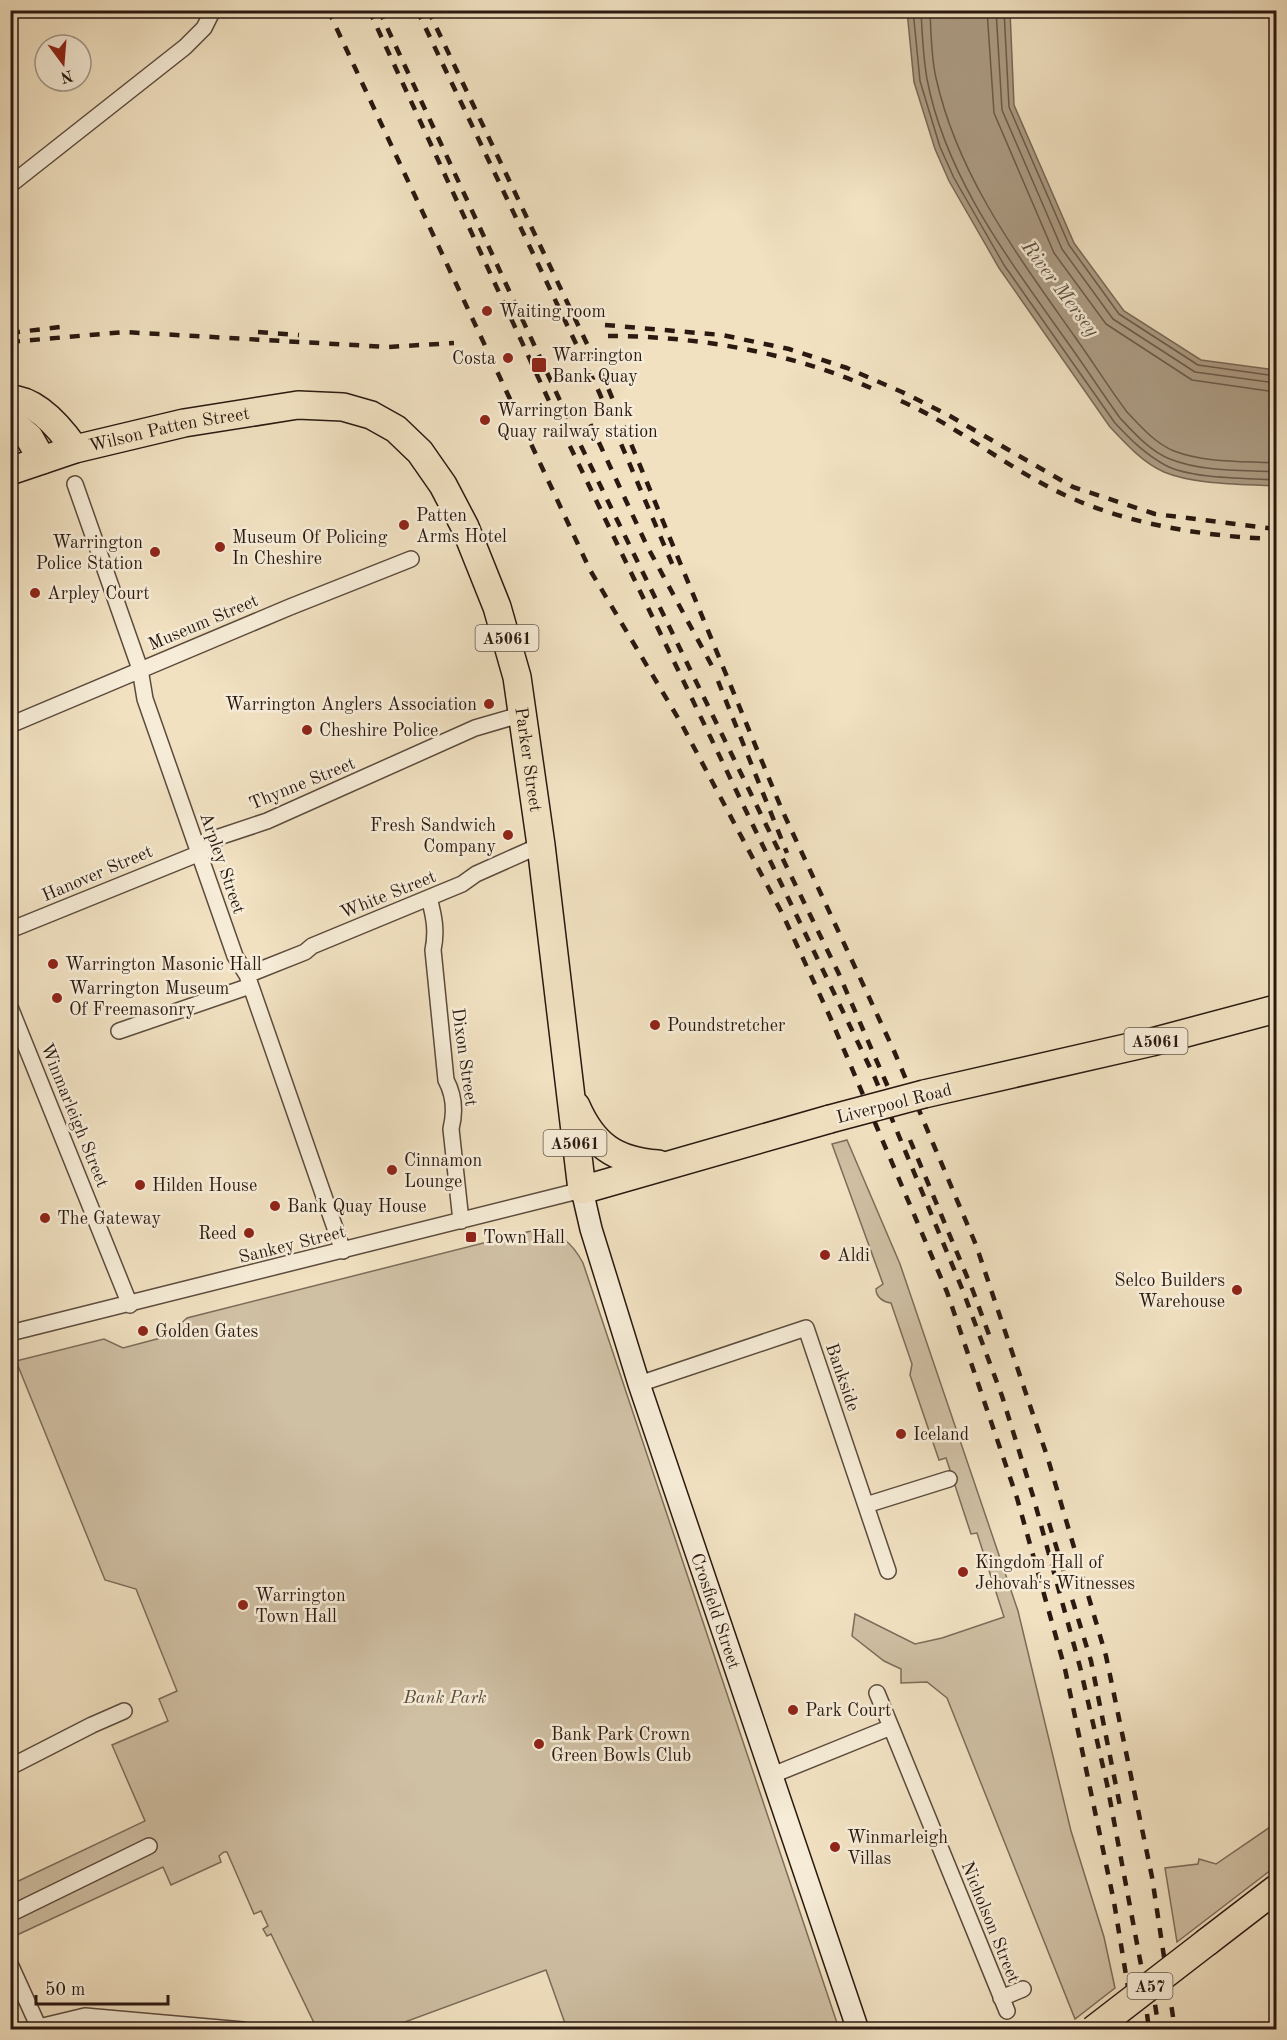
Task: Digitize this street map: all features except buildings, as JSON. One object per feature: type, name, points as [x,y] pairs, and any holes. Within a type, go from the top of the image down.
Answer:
[{"type":"highway","points":[[10,399],[18,399],[41,412],[66,435],[75,449]]},
{"type":"highway","name":"Wilson Patten Street","points":[[10,471],[75,449],[184,423],[298,405],[332,405]]},
{"type":"highway","name":"Parker Street","points":[[332,405],[371,415],[396,429],[420,452],[443,485],[465,527],[497,607],[517,677],[524,714],[582,1190]]},
{"type":"highway","points":[[10,421],[29,437],[42,460]]},
{"type":"highway","name":"Liverpool Road","points":[[1208,1026],[1252,1001],[1276,992]]},
{"type":"highway","name":"Liverpool Road","points":[[582,1190],[924,1094],[1114,1051],[1276,1009]]},
{"type":"highway","points":[[571,1096],[581,1119],[596,1140],[621,1158],[648,1163],[682,1162]]},
{"type":"highway","name":"A57","points":[[1093,2030],[1276,1889]]},
{"type":"street","points":[[10,185],[185,47],[204,28],[213,10]]},
{"type":"street","name":"Arpley Street","points":[[75,484],[140,669],[145,699],[235,956],[249,981],[342,1251]]},
{"type":"street","name":"Museum Street","points":[[10,725],[140,669],[411,559]]},
{"type":"street","name":"Thynne Street","points":[[199,853],[205,851],[219,837],[267,821],[475,728],[524,714]]},
{"type":"street","name":"White Street","points":[[119,1031],[249,981],[305,952],[312,946],[429,898],[541,844]]},
{"type":"street","name":"Hanover Street","points":[[10,930],[199,853]]},
{"type":"street","name":"Dixon Street","points":[[429,898],[434,916],[436,937],[433,950],[446,1080],[451,1090],[454,1118],[451,1129],[461,1221]]},
{"type":"street","name":"Winmarleigh Street","points":[[10,1007],[130,1305]]},
{"type":"street","name":"Sankey Street","points":[[10,1333],[130,1305],[582,1190]]},
{"type":"street","name":"Crosfield Street","points":[[582,1190],[591,1230],[639,1384],[858,2030]]},
{"type":"street","name":"Bankside","points":[[639,1384],[806,1328],[888,1571]]},
{"type":"street","points":[[866,1505],[949,1479]]},
{"type":"street","name":"Nicholson Street","points":[[877,1693],[1004,2005],[1023,1989]]},
{"type":"street","points":[[10,1767],[111,1723],[124,1711]]},
{"type":"street","points":[[770,1776],[891,1727]]},
{"type":"street","points":[[10,1914],[149,1846]]},
{"type":"street","points":[[10,1964],[40,2029],[85,2016],[243,2030]]},
{"type":"green space","points":[[847,1140],[900,1264],[1018,1611],[1071,1831],[1104,1937],[1115,1988],[1075,2019],[947,1698],[927,1682],[901,1683],[901,1669],[884,1661],[852,1636],[855,1614],[915,1644],[942,1638],[1004,1617],[977,1533],[971,1534],[946,1458],[939,1460],[910,1375],[912,1364],[891,1303],[880,1299],[876,1292],[876,1289],[883,1284],[832,1144]]},
{"type":"green space","name":"Bank Park","points":[[535,1230],[551,1233],[564,1239],[583,1263],[839,2029],[567,2029],[546,1970],[386,2029],[317,2029],[271,1934],[267,1936],[263,1929],[268,1926],[261,1911],[254,1914],[227,1852],[219,1856],[221,1862],[171,1885],[163,1867],[17,1935],[11,1924],[10,1885],[145,1821],[112,1745],[168,1721],[159,1699],[177,1691],[136,1589],[105,1580],[16,1361],[104,1339],[123,1348],[168,1336],[187,1318]]},
{"type":"green space","points":[[1276,1823],[1276,1866],[1177,1942],[1165,1868],[1198,1864],[1199,1859],[1216,1864]]},
{"type":"water","name":"River Mersey","points":[[907,11],[1010,11],[1014,105],[1074,243],[1124,311],[1201,360],[1276,370],[1276,486],[1204,482],[1164,472],[1142,458],[1110,427],[999,268],[949,181],[935,149],[914,82]]},
{"type":"railway","points":[[328,10],[590,570],[681,723],[783,915],[830,1017],[947,1292],[1017,1498],[1065,1669],[1114,1902],[1135,2030]]},
{"type":"railway","points":[[369,10],[567,440],[875,1078],[963,1291],[1002,1396],[1033,1496],[1080,1667],[1107,1784],[1141,1965],[1149,2030]]},
{"type":"railway","points":[[379,10],[581,446],[838,972],[888,1087]]},
{"type":"railway","points":[[417,10],[599,392],[673,566]]},
{"type":"railway","points":[[428,10],[608,388],[782,810],[894,1051],[976,1245],[1048,1459],[1106,1656],[1152,1877],[1175,2030]]},
{"type":"railway","points":[[605,325],[722,335],[789,349],[847,368],[902,392],[950,416],[1073,487],[1155,514],[1276,529]]},
{"type":"railway","points":[[10,333],[60,327]]},
{"type":"railway","points":[[10,342],[124,332],[388,347],[454,343]]},
{"type":"railway","points":[[258,332],[299,335]]},
{"type":"railway","points":[[608,336],[675,339],[742,348],[808,365],[871,388]]},
{"type":"railway","points":[[901,401],[945,424],[1031,477],[1099,509],[1149,523],[1200,533],[1276,539]]},
{"type":"railway","points":[[582,406],[647,546],[712,666]]},
{"type":"railway","points":[[718,681],[787,853]]},
{"type":"railway","points":[[910,1140],[973,1291],[992,1343]]},
{"type":"railway","points":[[1049,1523],[1091,1661],[1121,1811]]},
{"type":"railway","points":[[1152,1985],[1159,2030]]},
{"type":"place","name":"Waiting room","points":[[487,311]]},
{"type":"place","name":"Costa","points":[[508,358]]},
{"type":"place","name":"Warrington Bank Quay","points":[[539,365]]},
{"type":"place","name":"Warrington Bank Quay railway station","points":[[485,420]]},
{"type":"place","name":"Patten Arms Hotel","points":[[404,525]]},
{"type":"place","name":"Museum Of Policing In Cheshire","points":[[220,547]]},
{"type":"place","name":"Warrington Police Station","points":[[155,552]]},
{"type":"place","name":"Arpley Court","points":[[35,593]]},
{"type":"place","name":"Warrington Anglers Association","points":[[489,704]]},
{"type":"place","name":"Cheshire Police","points":[[307,730]]},
{"type":"place","name":"Fresh Sandwich Company","points":[[508,835]]},
{"type":"place","name":"Warrington Masonic Hall","points":[[53,964]]},
{"type":"place","name":"Warrington Museum Of Freemasonry","points":[[57,998]]},
{"type":"place","name":"Poundstretcher","points":[[655,1025]]},
{"type":"place","name":"Cinnamon Lounge","points":[[392,1170]]},
{"type":"place","name":"Hilden House","points":[[140,1185]]},
{"type":"place","name":"Bank Quay House","points":[[275,1206]]},
{"type":"place","name":"The Gateway","points":[[45,1218]]},
{"type":"place","name":"Reed","points":[[249,1233]]},
{"type":"place","name":"Town Hall","points":[[471,1237]]},
{"type":"place","name":"Aldi","points":[[825,1255]]},
{"type":"place","name":"Selco Builders Warehouse","points":[[1237,1290]]},
{"type":"place","name":"Golden Gates","points":[[143,1331]]},
{"type":"place","name":"Iceland","points":[[901,1434]]},
{"type":"place","name":"Kingdom Hall of Jehovah's Witnesses","points":[[963,1572]]},
{"type":"place","name":"Warrington Town Hall","points":[[243,1605]]},
{"type":"place","name":"Park Court","points":[[793,1710]]},
{"type":"place","name":"Bank Park Crown Green Bowls Club","points":[[539,1744]]},
{"type":"place","name":"Winmarleigh Villas","points":[[835,1847]]}]
